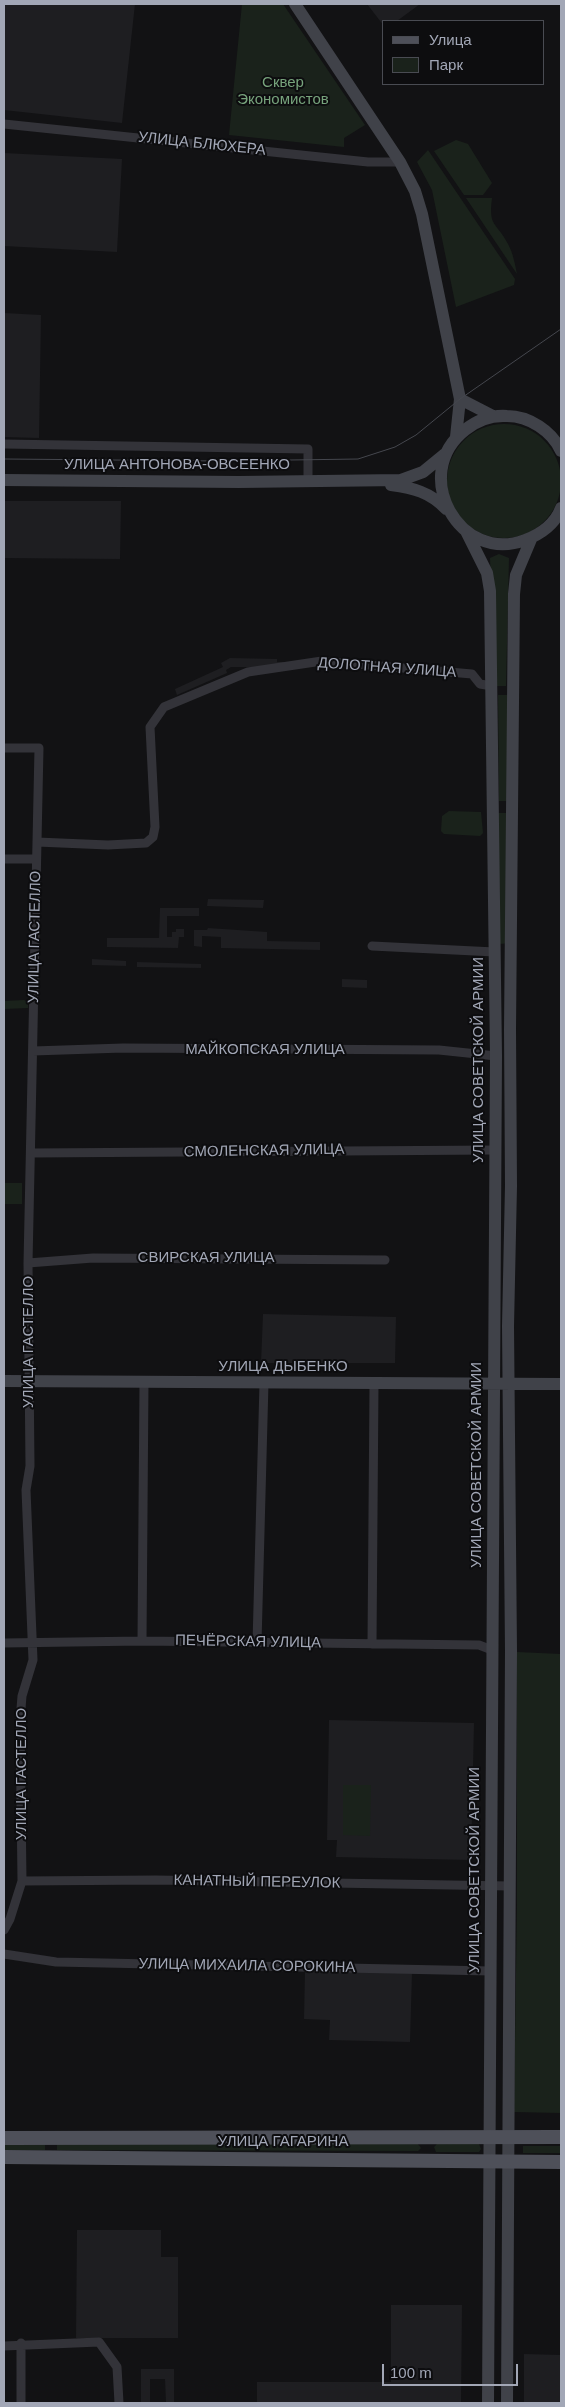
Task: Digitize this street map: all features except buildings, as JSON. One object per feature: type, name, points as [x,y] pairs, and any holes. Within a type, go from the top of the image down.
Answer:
[{"type":"main road","points":[[295,4],[400,162],[415,190],[422,214],[460,399],[456,437]]},
{"type":"main road","points":[[460,399],[493,416]]},
{"type":"main road","points":[[453,518],[445,504],[441,487],[441,470],[446,454],[456,437],[473,424],[493,416],[507,416],[534,423],[548,432],[560,449]]},
{"type":"main road","name":"УЛИЦА АНТОНОВА-ОВСЕЕНКО","points":[[4,480],[351,482],[401,480],[413,477],[435,464],[446,454]]},
{"type":"main road","name":"УЛИЦА АНТОНОВА-ОВСЕЕНКО","points":[[351,482],[408,487],[423,491],[438,500],[466,531]]},
{"type":"main road","points":[[466,531],[498,544],[521,542],[548,527],[561,511]]},
{"type":"main road","name":"УЛИЦА СОВЕТСКОЙ АРМИИ","points":[[466,531],[486,573],[490,591],[492,686],[496,1150],[488,2403]]},
{"type":"main road","name":"УЛИЦА СОВЕТСКОЙ АРМИИ","points":[[507,2403],[511,1651],[509,1385],[514,594],[516,574],[532,537]]},
{"type":"main road","points":[[493,808],[512,806]]},
{"type":"main road","points":[[495,952],[511,950]]},
{"type":"main road","name":"УЛИЦА ДЫБЕНКО","points":[[4,1381],[561,1384]]},
{"type":"main road","points":[[492,1650],[511,1651]]},
{"type":"main road","points":[[427,2136],[427,2160]]},
{"type":"main road","name":"УЛИЦА ГАГАРИНА","points":[[4,2138],[561,2137]]},
{"type":"main road","name":"УЛИЦА ГАГАРИНА","points":[[4,2157],[561,2162]]},
{"type":"street","name":"УЛИЦА БЛЮХЕРА","points":[[4,124],[368,162],[400,162]]},
{"type":"street","points":[[4,444],[308,449],[308,481]]},
{"type":"street","name":"ДОЛОТНАЯ УЛИЦА","points":[[36,842],[108,845],[146,843],[153,837],[155,827],[150,728],[164,707],[248,672],[322,661],[472,674],[480,684],[492,686]]},
{"type":"street","name":"УЛИЦА ГАСТЕЛЛО","points":[[4,748],[39,748],[28,1263],[30,1452],[26,1504],[33,1660],[22,1696],[20,1721],[22,1881],[10,1919],[4,1930]]},
{"type":"street","points":[[4,859],[36,859]]},
{"type":"street","points":[[372,946],[495,952]]},
{"type":"street","name":"МАЙКОПСКАЯ УЛИЦА","points":[[33,1051],[123,1048],[439,1050],[496,1056]]},
{"type":"street","name":"СМОЛЕНСКАЯ УЛИЦА","points":[[31,1153],[496,1150]]},
{"type":"street","name":"СВИРСКАЯ УЛИЦА","points":[[28,1263],[93,1258],[385,1260]]},
{"type":"street","points":[[142,1641],[144,1382]]},
{"type":"street","points":[[257,1643],[264,1383]]},
{"type":"street","points":[[372,1644],[374,1384]]},
{"type":"street","name":"ПЕЧЁРСКАЯ УЛИЦА","points":[[4,1643],[142,1641],[479,1645],[492,1650]]},
{"type":"street","name":"КАНАТНЫЙ ПЕРЕУЛОК","points":[[22,1881],[156,1880],[510,1886]]},
{"type":"street","name":"УЛИЦА МИХАИЛА СОРОКИНА","points":[[4,1954],[56,1962],[491,1971]]},
{"type":"street","points":[[4,2346],[21,2343],[99,2342],[117,2367],[119,2403]]},
{"type":"street","points":[[21,2343],[22,2403]]},
{"type":"shaded area","points":[[4,4],[135,4],[122,123],[4,110]]},
{"type":"shaded area","points":[[367,4],[420,4],[398,20],[382,20],[382,23]]},
{"type":"shaded area","points":[[4,153],[122,159],[117,252],[4,246]]},
{"type":"shaded area","points":[[4,313],[41,315],[39,438],[4,437]]},
{"type":"shaded area","points":[[4,501],[121,501],[120,559],[4,558]]},
{"type":"shaded area","points":[[230,658],[277,659],[277,662],[286,662],[285,667],[231,667],[226,670],[227,673],[177,695],[175,689],[223,667],[221,663]]},
{"type":"shaded area","points":[[208,899],[264,900],[263,908],[207,906]]},
{"type":"shaded area","points":[[160,908],[199,908],[199,916],[167,916],[167,937],[172,937],[172,932],[176,932],[176,929],[184,929],[184,937],[179,937],[178,948],[107,947],[107,938],[159,938]]},
{"type":"shaded area","points":[[208,928],[267,932],[267,941],[320,942],[320,950],[221,948],[221,937],[202,936],[202,947],[194,946],[194,930],[207,930]]},
{"type":"shaded area","points":[[92,959],[126,961],[126,966],[92,965]]},
{"type":"shaded area","points":[[137,962],[201,964],[201,968],[137,967]]},
{"type":"shaded area","points":[[342,979],[367,980],[367,988],[342,987]]},
{"type":"shaded area","points":[[263,1314],[396,1317],[395,1363],[261,1363]]},
{"type":"shaded area","points":[[329,1720],[474,1723],[471,1860],[336,1857],[337,1840],[327,1840]]},
{"type":"shaded area","points":[[305,1970],[412,1973],[410,2042],[329,2040],[330,2020],[304,2019]]},
{"type":"shaded area","points":[[77,2230],[161,2230],[161,2257],[178,2257],[178,2338],[76,2338]]},
{"type":"shaded area","points":[[391,2305],[462,2305],[461,2403],[257,2403],[257,2382],[391,2382]]},
{"type":"shaded area","points":[[524,2354],[561,2355],[561,2403],[524,2403]]},
{"type":"shaded area","points":[[141,2369],[174,2369],[174,2403],[166,2403],[165,2379],[150,2379],[150,2403],[141,2403]]},
{"type":"green space","name":"Сквер Экономистов","points":[[242,4],[283,4],[365,125],[344,138],[344,147],[229,135]]},
{"type":"green space","points":[[456,140],[468,144],[492,183],[483,195],[464,195],[434,151]]},
{"type":"green space","points":[[428,150],[515,279],[514,285],[456,307],[432,190],[417,162]]},
{"type":"green space","points":[[466,198],[492,198],[492,220],[510,247],[517,274]]},
{"type":"green space","points":[[504,424],[526,428],[544,441],[557,459],[561,481],[557,503],[544,521],[526,534],[504,538],[482,534],[464,521],[451,503],[447,481],[451,459],[464,441],[482,428]]},
{"type":"green space","points":[[499,554],[509,558],[506,686],[495,686],[490,558]]},
{"type":"green space","points":[[498,695],[509,695],[511,801],[499,801]]},
{"type":"green space","points":[[449,811],[481,812],[483,833],[480,836],[444,834],[441,831],[442,816]]},
{"type":"green space","points":[[498,813],[511,813],[510,943],[500,944]]},
{"type":"green space","points":[[24,1000],[28,1002],[28,1008],[4,1009],[4,1001]]},
{"type":"green space","points":[[4,1183],[22,1183],[22,1204],[4,1204]]},
{"type":"green space","points":[[517,1652],[561,1654],[561,2113],[514,2112],[517,1904]]},
{"type":"green space","points":[[343,1785],[371,1785],[370,1836],[343,1835]]},
{"type":"green space","points":[[4,2144],[45,2144],[45,2150],[4,2150]]},
{"type":"green space","points":[[57,2144],[418,2144],[421,2148],[418,2151],[57,2150]]},
{"type":"green space","points":[[437,2144],[479,2144],[481,2149],[479,2152],[436,2152],[434,2147]]},
{"type":"green space","points":[[523,2146],[561,2146],[561,2153],[523,2153]]},
{"type":"tram line","points":[[4,459],[222,461],[358,459],[395,447],[416,435],[460,399],[561,329]]}]
